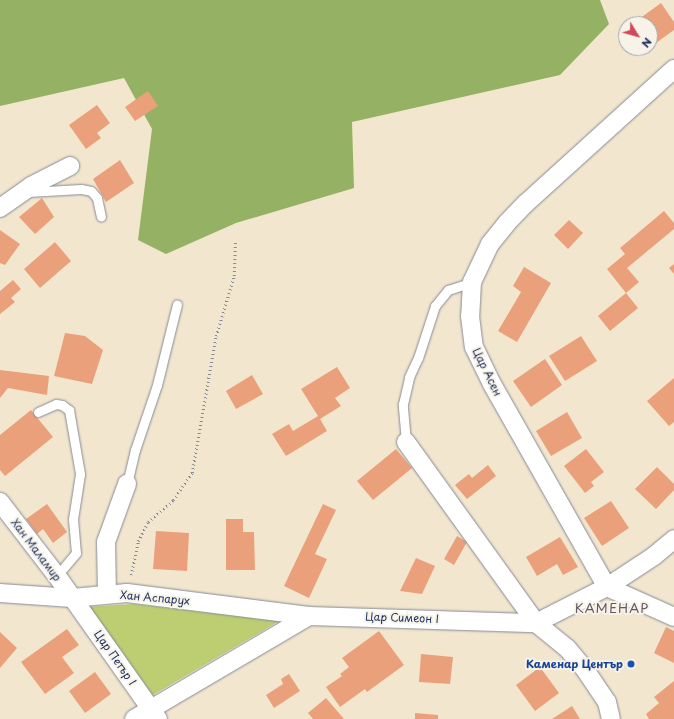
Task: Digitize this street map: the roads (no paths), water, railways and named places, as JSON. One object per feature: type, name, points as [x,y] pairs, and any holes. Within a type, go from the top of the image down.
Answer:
[{"type":"street","name":"Цар Асен","points":[[607,587],[492,384],[474,347],[470,316],[472,282],[490,244],[526,203],[674,69]]},
{"type":"street","points":[[0,208],[22,192],[70,166]]},
{"type":"street","points":[[406,442],[536,623],[567,648],[586,671],[607,702],[611,719]]},
{"type":"street","points":[[106,594],[106,542],[127,484]]},
{"type":"street","name":"Хан Маламир","points":[[0,502],[72,598]]},
{"type":"street","name":"Цар Симеон I","points":[[309,616],[536,623],[607,587],[654,556],[674,539]]},
{"type":"street","points":[[607,587],[674,617]]},
{"type":"street","name":"Хан Аспарух","points":[[0,593],[72,598],[127,593],[309,616]]},
{"type":"street","name":"Цар Петър I","points":[[72,598],[154,714]]},
{"type":"street","points":[[134,719],[154,714],[309,616]]},
{"type":"lane","points":[[22,192],[81,189],[91,191],[97,198],[101,217]]},
{"type":"lane","points":[[406,442],[402,404],[409,377],[418,358],[435,306],[448,290],[472,282]]},
{"type":"lane","points":[[127,484],[135,450],[157,385],[177,304]]},
{"type":"lane","points":[[38,412],[56,404],[62,405],[69,410],[80,474],[73,519],[76,553],[57,576]]},
{"type":"place","name":"Каменар Център","points":[[631,664]]},
{"type":"district","name":"КАМЕНАР","points":[[612,608]]}]
